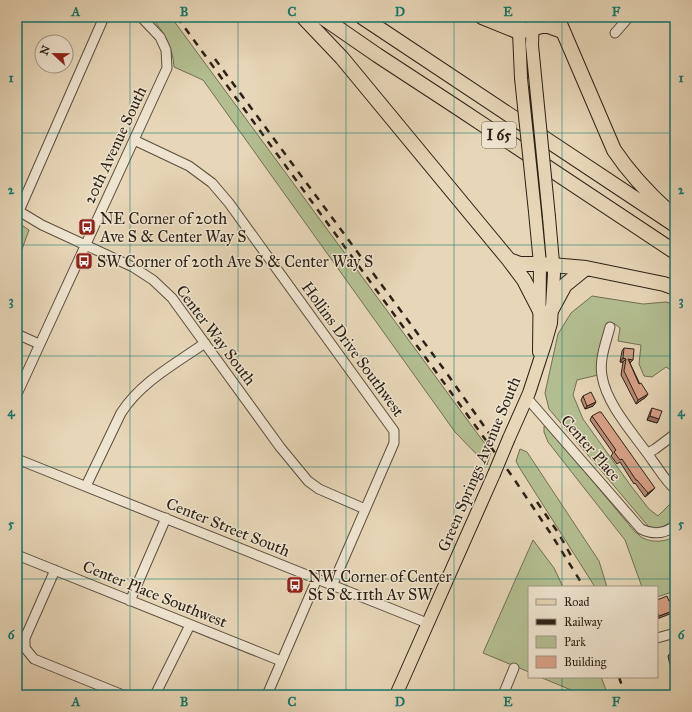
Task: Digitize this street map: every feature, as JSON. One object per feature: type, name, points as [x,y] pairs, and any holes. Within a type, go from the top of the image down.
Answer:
[{"type":"highway","points":[[303,17],[342,58],[509,260],[546,310],[565,285],[586,268]]},
{"type":"highway","name":"I 65","points":[[322,17],[675,252]]},
{"type":"highway","name":"I 65","points":[[362,17],[675,225]]},
{"type":"highway","points":[[482,17],[528,26],[548,26],[562,31]]},
{"type":"highway","points":[[557,17],[614,150],[625,167],[646,192],[675,217]]},
{"type":"highway","points":[[509,260],[520,264],[586,268],[664,284],[675,288]]},
{"type":"main road","name":"Green Springs Avenue South","points":[[396,695],[527,398],[540,360],[550,323],[546,310],[549,216],[532,45],[528,26],[520,17]]},
{"type":"main road","name":"Green Springs Avenue South","points":[[528,26],[521,78],[535,212],[547,265]]},
{"type":"street","points":[[18,211],[104,17]]},
{"type":"street","name":"20th Avenue South","points":[[17,394],[167,68],[166,50],[160,37],[141,17]]},
{"type":"street","points":[[615,34],[629,17]]},
{"type":"street","name":"Hollins Drive Southwest","points":[[134,140],[189,166],[212,183],[229,204],[394,431],[394,443],[332,586]]},
{"type":"street","name":"Center Way South","points":[[18,211],[42,225],[133,267],[153,280],[172,298],[280,447],[308,481],[319,489],[365,509]]},
{"type":"street","points":[[610,327],[601,366],[605,388],[613,405],[675,489]]},
{"type":"street","points":[[17,334],[39,344]]},
{"type":"street","points":[[86,486],[121,413],[127,405],[138,392],[152,380],[205,343]]},
{"type":"street","name":"Center Place","points":[[527,398],[641,529],[655,533],[669,530],[675,526]]},
{"type":"street","points":[[648,453],[675,434]]},
{"type":"street","name":"Center Street South","points":[[17,459],[427,624]]},
{"type":"street","points":[[130,601],[166,518]]},
{"type":"street","name":"Center Place Southwest","points":[[17,555],[281,661]]},
{"type":"street","points":[[55,570],[25,638],[25,648],[34,659],[124,695]]},
{"type":"street","points":[[267,695],[317,579]]},
{"type":"street","points":[[155,695],[190,625]]},
{"type":"street","points":[[658,638],[675,633]]},
{"type":"street","points":[[503,695],[514,668]]},
{"type":"green space","points":[[151,17],[171,17],[491,452],[487,465],[455,432],[203,80],[174,67],[170,46],[160,28]]},
{"type":"green space","points":[[17,222],[29,230],[17,263]]},
{"type":"green space","points":[[592,296],[643,304],[666,302],[675,305],[675,372],[666,367],[652,377],[644,376],[639,364],[641,345],[618,341],[620,328],[615,324],[608,324],[598,355],[598,375],[577,380],[573,395],[583,419],[649,509],[658,516],[669,505],[675,506],[673,519],[657,529],[648,526],[549,409],[545,393],[558,334],[571,313]]},
{"type":"green space","points":[[546,425],[635,532],[647,540],[655,541],[668,540],[675,536],[675,591],[658,597],[658,586],[642,586],[625,540],[548,442],[544,432],[544,426]]},
{"type":"green space","points":[[520,449],[527,452],[599,561],[607,586],[594,586],[516,461]]},
{"type":"green space","points":[[533,540],[554,568],[563,586],[528,586],[528,672],[483,653]]},
{"type":"green space","points":[[542,678],[601,678],[607,695],[583,695]]},
{"type":"building","points":[[624,348],[634,349],[633,360],[628,359],[639,384],[641,383],[648,394],[638,400],[624,371],[626,359],[623,358]]},
{"type":"building","points":[[591,392],[596,402],[587,406],[583,396]]},
{"type":"building","points":[[652,408],[662,411],[659,419],[650,416]]},
{"type":"building","points":[[601,412],[655,488],[648,493],[636,480],[622,459],[620,460],[614,452],[616,450],[592,416]]},
{"type":"building","points":[[667,596],[669,601],[675,597],[675,610],[659,616],[658,600]]},
{"type":"building","points":[[671,652],[675,652],[675,661],[673,661]]},
{"type":"railway","points":[[177,17],[512,476],[583,586]]},
{"type":"railway","points":[[215,59],[443,368],[491,436]]},
{"type":"railway","points":[[537,502],[559,534],[574,561]]},
{"type":"railway","points":[[619,678],[625,695]]},
{"type":"place","name":"NE Corner of 20th Ave S & Center Way S","points":[[87,227]]},
{"type":"place","name":"SW Corner of 20th Ave S & Center Way S","points":[[84,261]]},
{"type":"place","name":"NW Corner of Center St S & 11th Av SW","points":[[295,585]]}]
